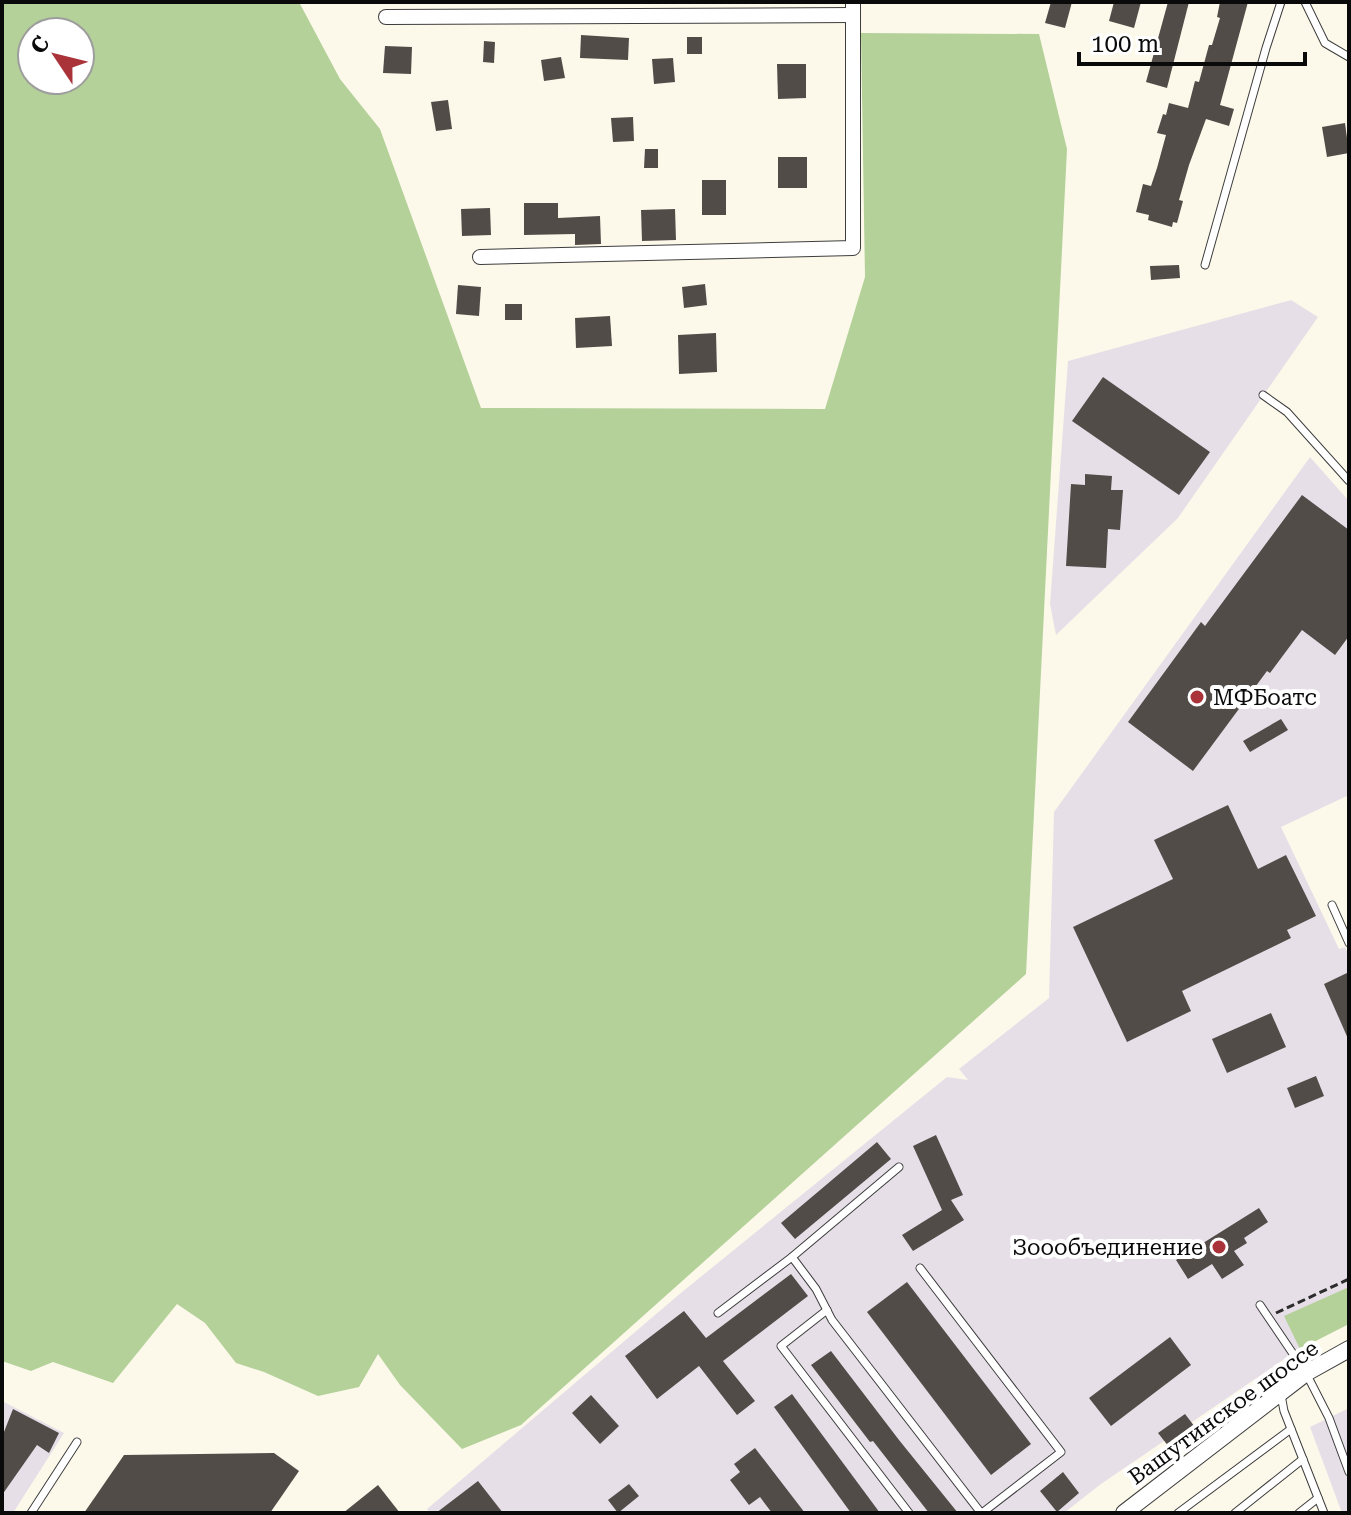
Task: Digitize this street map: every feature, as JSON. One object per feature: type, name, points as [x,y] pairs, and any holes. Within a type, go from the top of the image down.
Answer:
[{"type":"street","points":[[386,17],[853,8],[853,248],[480,257]]},
{"type":"street","name":"Вашутинское шоссе","points":[[1124,1513],[1306,1373],[1349,1349]]},
{"type":"lane","points":[[1205,265],[1281,2]]},
{"type":"lane","points":[[1305,2],[1325,43],[1349,57]]},
{"type":"lane","points":[[1263,395],[1287,412],[1349,481]]},
{"type":"lane","points":[[1332,905],[1349,943]]},
{"type":"lane","points":[[718,1313],[792,1257],[899,1167]]},
{"type":"lane","points":[[792,1257],[827,1310],[982,1513],[1061,1452],[920,1268]]},
{"type":"lane","points":[[1260,1305],[1306,1373],[1329,1418],[1349,1472]]},
{"type":"lane","points":[[827,1310],[781,1346],[909,1513]]},
{"type":"lane","points":[[1280,1392],[1324,1513]]},
{"type":"lane","points":[[1178,1513],[1291,1429]]},
{"type":"lane","points":[[31,1513],[77,1442]]},
{"type":"lane","points":[[1235,1513],[1303,1459]]},
{"type":"lane","points":[[1299,1513],[1318,1498]]},
{"type":"path","points":[[1268,1316],[1349,1279]]},
{"type":"shaded area","points":[[1291,300],[1318,317],[1178,518],[1056,635],[1050,604],[1068,361]]},
{"type":"shaded area","points":[[1310,457],[1349,501],[1349,795],[1281,827],[1339,949],[1345,947],[1349,955],[1349,1315],[1101,1484],[1064,1513],[430,1513],[427,1509],[682,1292],[947,1077],[968,1080],[959,1069],[1049,998],[1054,812]]},
{"type":"shaded area","points":[[2,1401],[64,1433],[13,1513],[2,1513]]},
{"type":"shaded area","points":[[1349,1408],[1349,1513],[1342,1513],[1310,1427]]},
{"type":"green space","points":[[2,2],[299,2],[340,79],[380,129],[481,408],[825,409],[865,277],[861,33],[1039,34],[1067,149],[1026,974],[521,1425],[462,1449],[400,1385],[378,1354],[359,1387],[318,1396],[236,1363],[205,1323],[177,1304],[113,1383],[53,1362],[31,1371],[2,1361]]},
{"type":"green space","points":[[1349,1287],[1349,1324],[1300,1349],[1284,1316]]},
{"type":"building","points":[[1051,2],[1072,2],[1065,28],[1045,23]]},
{"type":"building","points":[[1114,2],[1141,2],[1134,28],[1109,21]]},
{"type":"building","points":[[1168,2],[1189,2],[1167,88],[1146,82]]},
{"type":"building","points":[[1220,2],[1248,2],[1220,105],[1234,109],[1229,126],[1206,119],[1179,200],[1183,201],[1177,223],[1173,222],[1172,227],[1148,220],[1149,215],[1136,212],[1143,184],[1151,186],[1157,168],[1166,135],[1157,133],[1163,114],[1166,115],[1169,103],[1188,108],[1195,81],[1199,82],[1209,45],[1212,45],[1220,18],[1217,17]]},
{"type":"building","points":[[581,35],[629,38],[628,60],[580,58]]},
{"type":"building","points":[[687,37],[702,37],[702,54],[687,54]]},
{"type":"building","points":[[484,41],[495,42],[494,63],[483,62]]},
{"type":"building","points":[[385,46],[412,47],[411,74],[383,73]]},
{"type":"building","points":[[561,57],[565,78],[544,81],[541,60]]},
{"type":"building","points":[[673,58],[675,82],[654,84],[652,59]]},
{"type":"building","points":[[777,64],[806,64],[806,98],[778,99]]},
{"type":"building","points":[[448,100],[452,129],[436,131],[431,102]]},
{"type":"building","points":[[633,117],[634,141],[613,142],[611,118]]},
{"type":"building","points":[[1345,123],[1349,153],[1327,157],[1322,127]]},
{"type":"building","points":[[645,149],[658,149],[658,168],[644,168]]},
{"type":"building","points":[[778,157],[807,157],[807,188],[778,188]]},
{"type":"building","points":[[702,180],[726,180],[726,215],[702,215]]},
{"type":"building","points":[[524,203],[558,203],[558,218],[600,216],[601,244],[575,245],[575,234],[524,235]]},
{"type":"building","points":[[490,208],[491,235],[462,236],[461,209]]},
{"type":"building","points":[[675,209],[676,240],[642,241],[641,210]]},
{"type":"building","points":[[1179,265],[1180,278],[1151,280],[1150,266]]},
{"type":"building","points":[[705,284],[707,305],[684,308],[682,287]]},
{"type":"building","points":[[458,285],[481,287],[479,316],[456,314]]},
{"type":"building","points":[[505,304],[522,304],[522,320],[505,320]]},
{"type":"building","points":[[610,316],[612,346],[576,348],[575,318]]},
{"type":"building","points":[[716,333],[717,372],[679,374],[678,335]]},
{"type":"building","points":[[1103,377],[1210,452],[1179,495],[1072,421]]},
{"type":"building","points":[[1085,474],[1112,476],[1111,490],[1123,490],[1120,530],[1108,529],[1106,568],[1066,566],[1071,484],[1085,485]]},
{"type":"building","points":[[1302,495],[1349,530],[1349,636],[1335,655],[1302,630],[1270,673],[1267,671],[1193,771],[1128,722],[1201,622],[1205,626]]},
{"type":"building","points":[[1281,719],[1288,730],[1250,752],[1243,741]]},
{"type":"building","points":[[1228,805],[1258,869],[1286,855],[1316,916],[1287,930],[1291,938],[1182,991],[1191,1011],[1127,1042],[1073,927],[1173,879],[1154,840]]},
{"type":"building","points":[[1349,972],[1349,1041],[1324,984]]},
{"type":"building","points":[[1271,1013],[1286,1047],[1227,1073],[1212,1039]]},
{"type":"building","points":[[1316,1076],[1324,1096],[1295,1108],[1287,1088]]},
{"type":"building","points":[[936,1135],[963,1195],[951,1200],[964,1220],[913,1251],[902,1235],[942,1210],[913,1146]]},
{"type":"building","points":[[877,1142],[891,1159],[795,1239],[781,1223]]},
{"type":"building","name":"Зоообъединение","points":[[1259,1208],[1268,1222],[1244,1238],[1247,1243],[1234,1251],[1244,1265],[1222,1279],[1212,1264],[1188,1279],[1176,1260]]},
{"type":"building","points":[[791,1274],[808,1296],[723,1361],[755,1401],[737,1415],[699,1366],[657,1399],[625,1356],[684,1311],[706,1338]]},
{"type":"building","points":[[907,1282],[1031,1444],[991,1475],[867,1312]]},
{"type":"building","points":[[1170,1337],[1191,1365],[1111,1426],[1089,1398]]},
{"type":"building","points":[[831,1351],[958,1513],[929,1513],[873,1441],[870,1442],[811,1365]]},
{"type":"building","points":[[792,1394],[880,1513],[851,1513],[774,1407]]},
{"type":"building","points":[[591,1395],[619,1426],[600,1444],[572,1413]]},
{"type":"building","points":[[13,1409],[59,1433],[49,1453],[37,1445],[2,1495],[2,1437]]},
{"type":"building","points":[[1185,1414],[1195,1427],[1169,1447],[1158,1433]]},
{"type":"building","points":[[755,1448],[805,1513],[772,1513],[760,1497],[749,1505],[730,1480],[740,1472],[734,1464]]},
{"type":"building","points":[[274,1453],[299,1471],[270,1513],[84,1513],[124,1455]]},
{"type":"building","points":[[1063,1472],[1079,1493],[1057,1512],[1040,1491]]},
{"type":"building","points":[[478,1481],[503,1513],[436,1513]]},
{"type":"building","points":[[629,1484],[639,1496],[618,1513],[608,1500]]},
{"type":"building","points":[[378,1485],[400,1513],[343,1513]]},
{"type":"place","name":"МФБоатс","points":[[1197,697]]},
{"type":"place","name":"Зоообъединение","points":[[1219,1247]]}]
